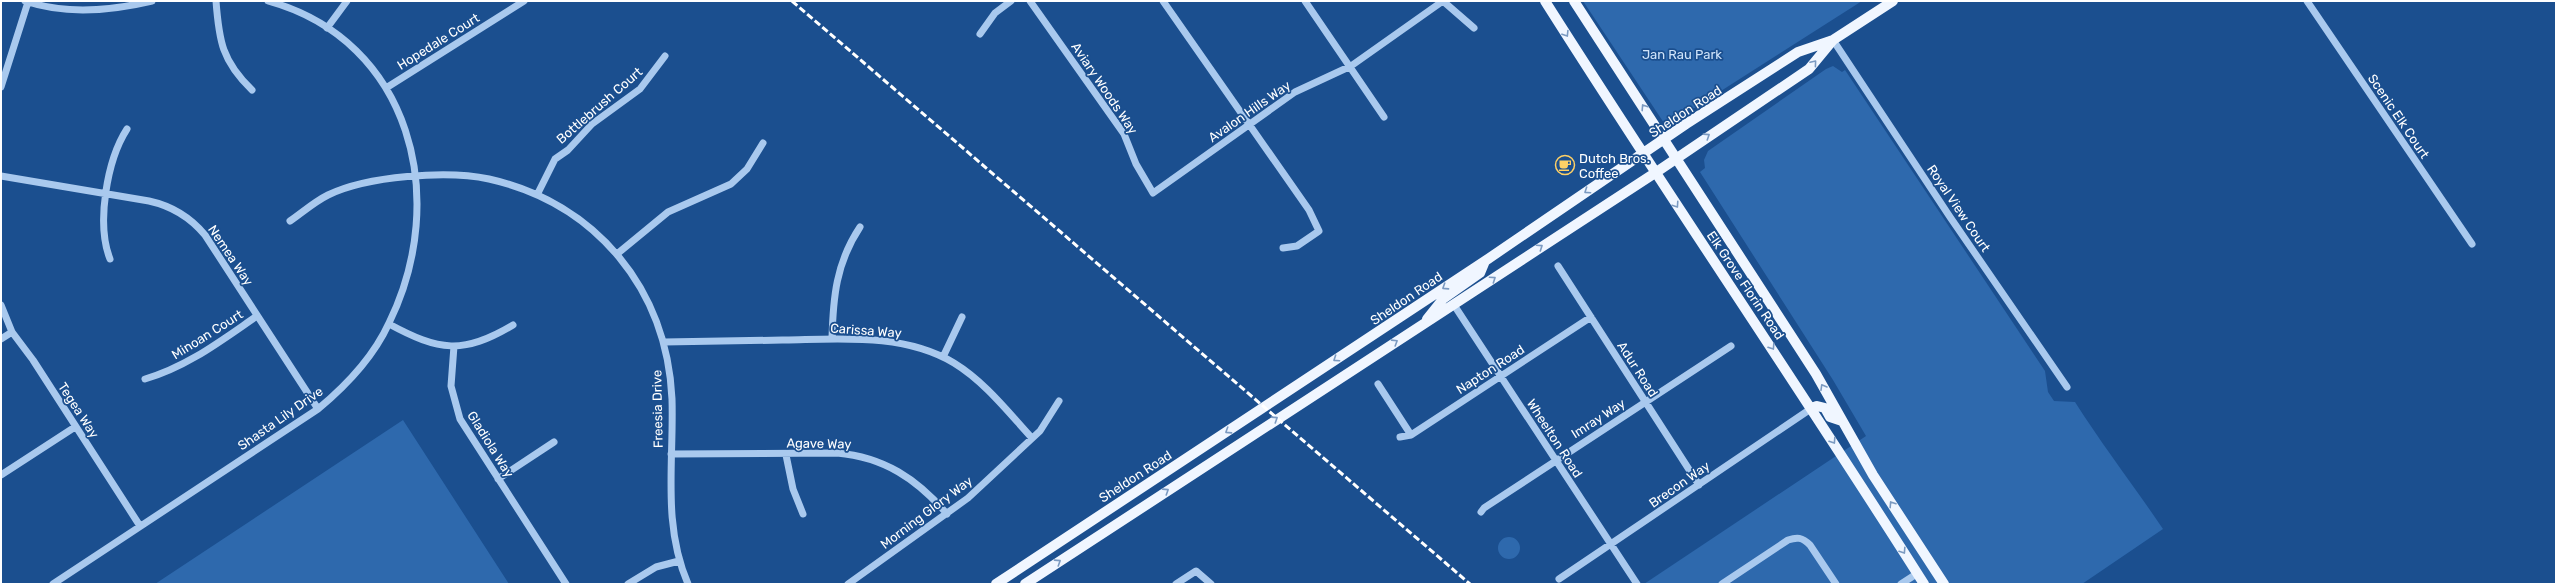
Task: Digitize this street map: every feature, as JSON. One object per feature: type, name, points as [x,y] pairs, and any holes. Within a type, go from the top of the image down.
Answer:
[{"type":"main road","name":"Elk Grove Florin Road","points":[[1545,1],[1655,173],[1812,408],[1924,584]]},
{"type":"main road","name":"Elk Grove Florin Road","points":[[1574,1],[1675,159],[1816,374],[1873,475],[1944,584]]},
{"type":"main road","name":"Sheldon Road","points":[[996,584],[1798,52],[1833,40],[1893,1]]},
{"type":"main road","name":"Sheldon Road","points":[[1025,584],[1277,418],[1454,305],[1655,173],[1809,69],[1833,40]]},
{"type":"main road","points":[[1422,325],[1443,299],[1480,272],[1485,261]]},
{"type":"main road","points":[[1812,408],[1817,406],[1825,408],[1830,417],[1842,421]]},
{"type":"street","points":[[1,87],[26,2],[59,8],[101,11],[152,1]]},
{"type":"street","points":[[216,1],[218,27],[222,48],[232,68],[252,90]]},
{"type":"street","name":"Shasta Lily Drive","points":[[53,584],[318,409],[338,393],[362,367],[389,324],[405,283],[415,241],[418,216],[415,177],[407,133],[386,88],[357,52],[327,28],[297,11],[268,1]]},
{"type":"street","points":[[327,28],[347,1]]},
{"type":"street","name":"Hopedale Court","points":[[386,88],[524,1]]},
{"type":"street","points":[[980,34],[995,13],[1011,1]]},
{"type":"street","name":"Aviary Woods Way","points":[[1030,1],[1124,134],[1136,164],[1153,193]]},
{"type":"street","points":[[1163,1],[1309,210],[1319,231],[1297,246],[1283,248]]},
{"type":"street","points":[[1305,1],[1351,66],[1384,117]]},
{"type":"street","points":[[1443,1],[1474,28]]},
{"type":"street","name":"Avalon Hills Way","points":[[1153,193],[1295,92],[1351,66],[1443,1]]},
{"type":"street","name":"Scenic Elk Court","points":[[2307,1],[2472,244]]},
{"type":"street","name":"Royal View Court","points":[[1833,40],[1950,217],[2067,387]]},
{"type":"street","name":"Bottlebrush Court","points":[[538,193],[556,159],[568,150],[592,124],[640,89],[665,56]]},
{"type":"street","points":[[110,259],[104,234],[107,192],[115,151],[127,129]]},
{"type":"street","points":[[617,254],[668,212],[731,184],[747,169],[763,143]]},
{"type":"street","name":"Freesia Drive","points":[[290,221],[318,201],[349,187],[415,177],[452,175],[482,177],[538,193],[579,219],[617,254],[639,285],[650,304],[664,342],[672,400],[671,521],[679,561],[688,584]]},
{"type":"street","name":"Nemea Way","points":[[1,176],[107,192],[160,204],[189,219],[205,235],[318,409]]},
{"type":"street","points":[[832,339],[836,281],[847,247],[860,227]]},
{"type":"street","name":"Adur Road","points":[[1558,266],[1699,485]]},
{"type":"street","name":"Tegea Way","points":[[1,305],[12,332],[33,360],[140,526]]},
{"type":"street","name":"Wheelton Road","points":[[1454,305],[1637,584]]},
{"type":"street","name":"Minoan Court","points":[[146,379],[170,371],[192,359],[257,316]]},
{"type":"street","points":[[943,357],[962,317]]},
{"type":"street","name":"Napton Road","points":[[1400,437],[1411,435],[1591,317]]},
{"type":"street","points":[[389,324],[419,340],[454,346],[484,341],[513,325]]},
{"type":"street","points":[[1,339],[12,332]]},
{"type":"street","name":"Carissa Way","points":[[664,342],[832,339],[901,343],[943,357],[972,376],[1032,438]]},
{"type":"street","name":"Gladiola Way","points":[[454,346],[451,386],[456,408],[466,430],[566,584]]},
{"type":"street","name":"Imray Way","points":[[1480,512],[1731,346]]},
{"type":"street","points":[[1378,384],[1411,435]]},
{"type":"street","name":"Morning Glory Way","points":[[848,584],[968,498],[1032,438],[1046,423],[1059,401]]},
{"type":"street","name":"Brecon Way","points":[[1559,579],[1812,408]]},
{"type":"street","points":[[1,475],[75,427]]},
{"type":"street","points":[[498,479],[554,442]]},
{"type":"street","name":"Agave Way","points":[[671,454],[849,454],[884,463],[915,480],[947,514]]},
{"type":"street","points":[[786,454],[794,495],[802,514]]},
{"type":"street","points":[[1722,584],[1788,540],[1797,537],[1810,545],[1836,584]]},
{"type":"street","points":[[628,584],[656,567],[679,561]]},
{"type":"street","points":[[1176,584],[1196,571],[1211,584]]},
{"type":"street","points":[[1901,584],[1918,573]]},
{"type":"green space","name":"Jan Rau Park","points":[[1583,1],[1862,1],[1666,126]]},
{"type":"green space","points":[[1833,66],[1842,72],[1845,70],[2045,371],[2048,392],[2054,401],[2075,402],[2163,529],[2082,584],[1644,584],[1866,436],[1833,380],[1700,172],[1705,168],[1704,160],[1708,151],[1826,69]]},
{"type":"green space","points":[[403,420],[509,584],[155,584]]},
{"type":"green space","points":[[1505,537],[1513,537],[1520,544],[1520,552],[1513,559],[1505,559],[1498,552],[1498,544]]},
{"type":"railway","points":[[792,1],[1470,584]]},
{"type":"place","name":"Dutch Bros. Coffee","points":[[1565,165]]}]
